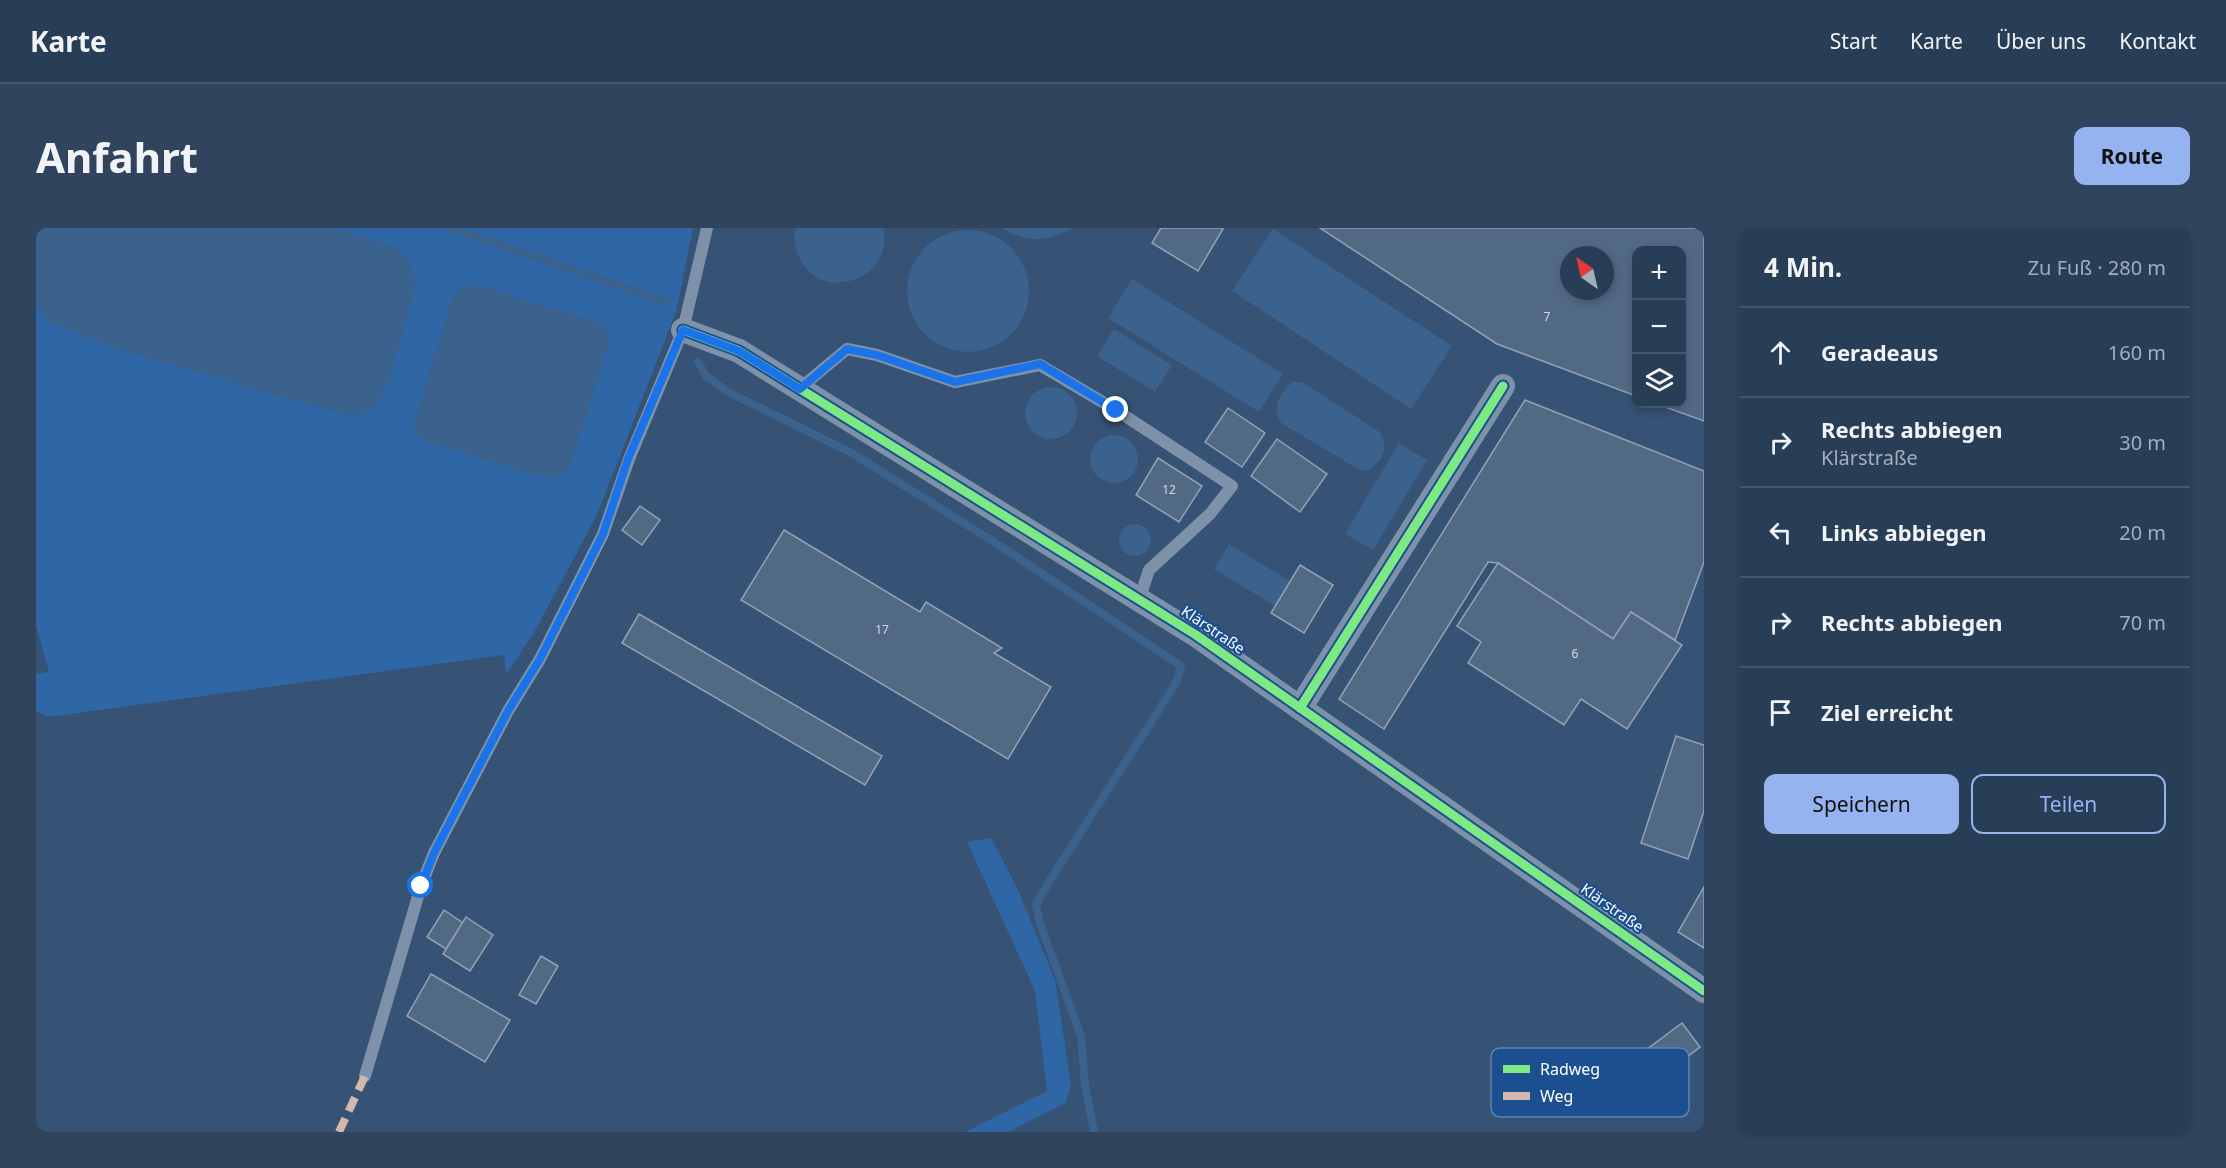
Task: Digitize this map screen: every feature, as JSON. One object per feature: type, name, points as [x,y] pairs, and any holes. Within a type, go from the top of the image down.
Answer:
[{"type":"street","name":"Klärstraße","points":[[683,330],[739,351],[1196,635],[1704,991]]},
{"type":"street","points":[[1300,708],[1503,386]]},
{"type":"lane","points":[[364,1076],[421,886],[434,853],[508,711],[540,659],[603,534],[628,459],[683,330],[707,228]]},
{"type":"lane","points":[[800,389],[847,349],[877,355],[955,382],[1040,364],[1116,410],[1232,486],[1210,514],[1149,570],[1139,600]]},
{"type":"shaded area","points":[[36,228],[693,228],[676,312],[597,515],[536,629],[506,675],[504,655],[48,717],[36,711],[36,674],[49,672],[36,626]]},
{"type":"shaded area","points":[[36,228],[334,228],[397,248],[409,260],[416,285],[388,384],[376,406],[359,416],[342,414],[120,350],[49,322],[36,304]]},
{"type":"shaded area","points":[[796,228],[883,228],[884,246],[878,261],[867,273],[853,280],[837,283],[822,280],[808,271],[798,255],[795,242]]},
{"type":"shaded area","points":[[1002,228],[1073,228],[1055,236],[1038,239],[1020,236]]},
{"type":"shaded area","points":[[1273,229],[1452,346],[1411,409],[1232,291]]},
{"type":"shaded area","points":[[968,230],[991,235],[1011,248],[1024,268],[1029,291],[1024,314],[1011,334],[991,347],[968,352],[945,347],[925,334],[912,314],[907,291],[912,268],[925,248],[945,235]]},
{"type":"shaded area","points":[[1132,279],[1283,374],[1259,412],[1108,318]]},
{"type":"shaded area","points":[[484,287],[597,322],[607,329],[608,345],[571,463],[562,476],[549,479],[424,441],[415,433],[414,422],[451,301],[460,288]]},
{"type":"shaded area","points":[[1114,329],[1172,365],[1155,392],[1097,356]]},
{"type":"shaded area","points":[[1294,381],[1302,382],[1377,430],[1382,436],[1385,447],[1377,462],[1367,471],[1358,469],[1281,423],[1277,411],[1278,400]]},
{"type":"shaded area","points":[[1046,387],[1056,387],[1066,391],[1073,398],[1077,413],[1073,428],[1066,435],[1056,439],[1046,439],[1036,435],[1029,428],[1025,418],[1025,408],[1029,398],[1036,391]]},
{"type":"shaded area","points":[[1109,435],[1119,435],[1131,442],[1138,454],[1138,464],[1131,476],[1119,483],[1109,483],[1094,472],[1090,464],[1090,454],[1101,439]]},
{"type":"shaded area","points":[[1399,443],[1427,460],[1373,550],[1345,534]]},
{"type":"shaded area","points":[[1135,524],[1147,528],[1151,540],[1147,552],[1135,556],[1123,552],[1119,540],[1123,528]]},
{"type":"shaded area","points":[[1229,544],[1290,581],[1275,606],[1214,569]]},
{"type":"shaded area","points":[[991,838],[1018,890],[1055,980],[1071,1084],[1066,1103],[1008,1132],[965,1132],[1047,1091],[1035,991],[967,842]]},
{"type":"building","points":[[1161,228],[1223,229],[1198,271],[1152,243]]},
{"type":"building","points":[[1320,228],[1704,228],[1704,421],[1668,408],[1686,408],[1686,246],[1632,246],[1632,395],[1497,344]]},
{"type":"building","points":[[1525,400],[1704,471],[1704,562],[1675,640],[1631,612],[1613,639],[1498,563],[1488,562],[1384,729],[1339,699]]},
{"type":"building","points":[[1228,408],[1265,433],[1242,467],[1205,442]]},
{"type":"building","points":[[1277,439],[1327,474],[1300,512],[1251,476]]},
{"type":"building","points":[[1158,458],[1202,486],[1179,522],[1136,495]]},
{"type":"building","points":[[640,506],[660,520],[642,545],[622,530]]},
{"type":"building","points":[[784,530],[920,612],[926,602],[1002,648],[994,653],[1051,687],[1008,759],[741,600]]},
{"type":"building","points":[[1498,563],[1613,639],[1631,612],[1682,645],[1627,729],[1581,699],[1564,725],[1468,663],[1481,642],[1457,626]]},
{"type":"building","points":[[1300,565],[1333,585],[1304,633],[1271,613]]},
{"type":"building","points":[[639,614],[882,756],[865,785],[622,643]]},
{"type":"building","points":[[1676,736],[1704,745],[1704,811],[1688,859],[1641,843]]},
{"type":"building","points":[[1704,887],[1704,948],[1678,932]]},
{"type":"building","points":[[444,910],[463,923],[446,949],[427,937]]},
{"type":"building","points":[[466,917],[493,935],[470,971],[443,954]]},
{"type":"building","points":[[541,956],[558,966],[536,1004],[519,995]]},
{"type":"building","points":[[431,974],[510,1020],[485,1062],[407,1016]]},
{"type":"building","points":[[1682,1023],[1700,1047],[1689,1056],[1689,1048],[1649,1048]]},
{"type":"waterway","points":[[451,228],[667,302]]},
{"type":"waterway","points":[[698,362],[706,376],[728,392],[850,452],[991,540],[1181,666],[1176,683],[1036,905],[1041,926],[1081,1036],[1085,1085],[1094,1132]]},
{"type":"marked path","points":[[339,1132],[365,1076]]},
{"type":"cycle path","points":[[683,330],[739,351],[1196,635],[1704,991]]},
{"type":"cycle path","points":[[1300,708],[1503,386]]},
{"type":"route","points":[[421,886],[434,853],[452,818],[508,711],[540,659],[603,534],[628,459],[683,330],[739,351],[800,389],[847,349],[877,355],[955,382],[1040,364],[1116,410]]}]
